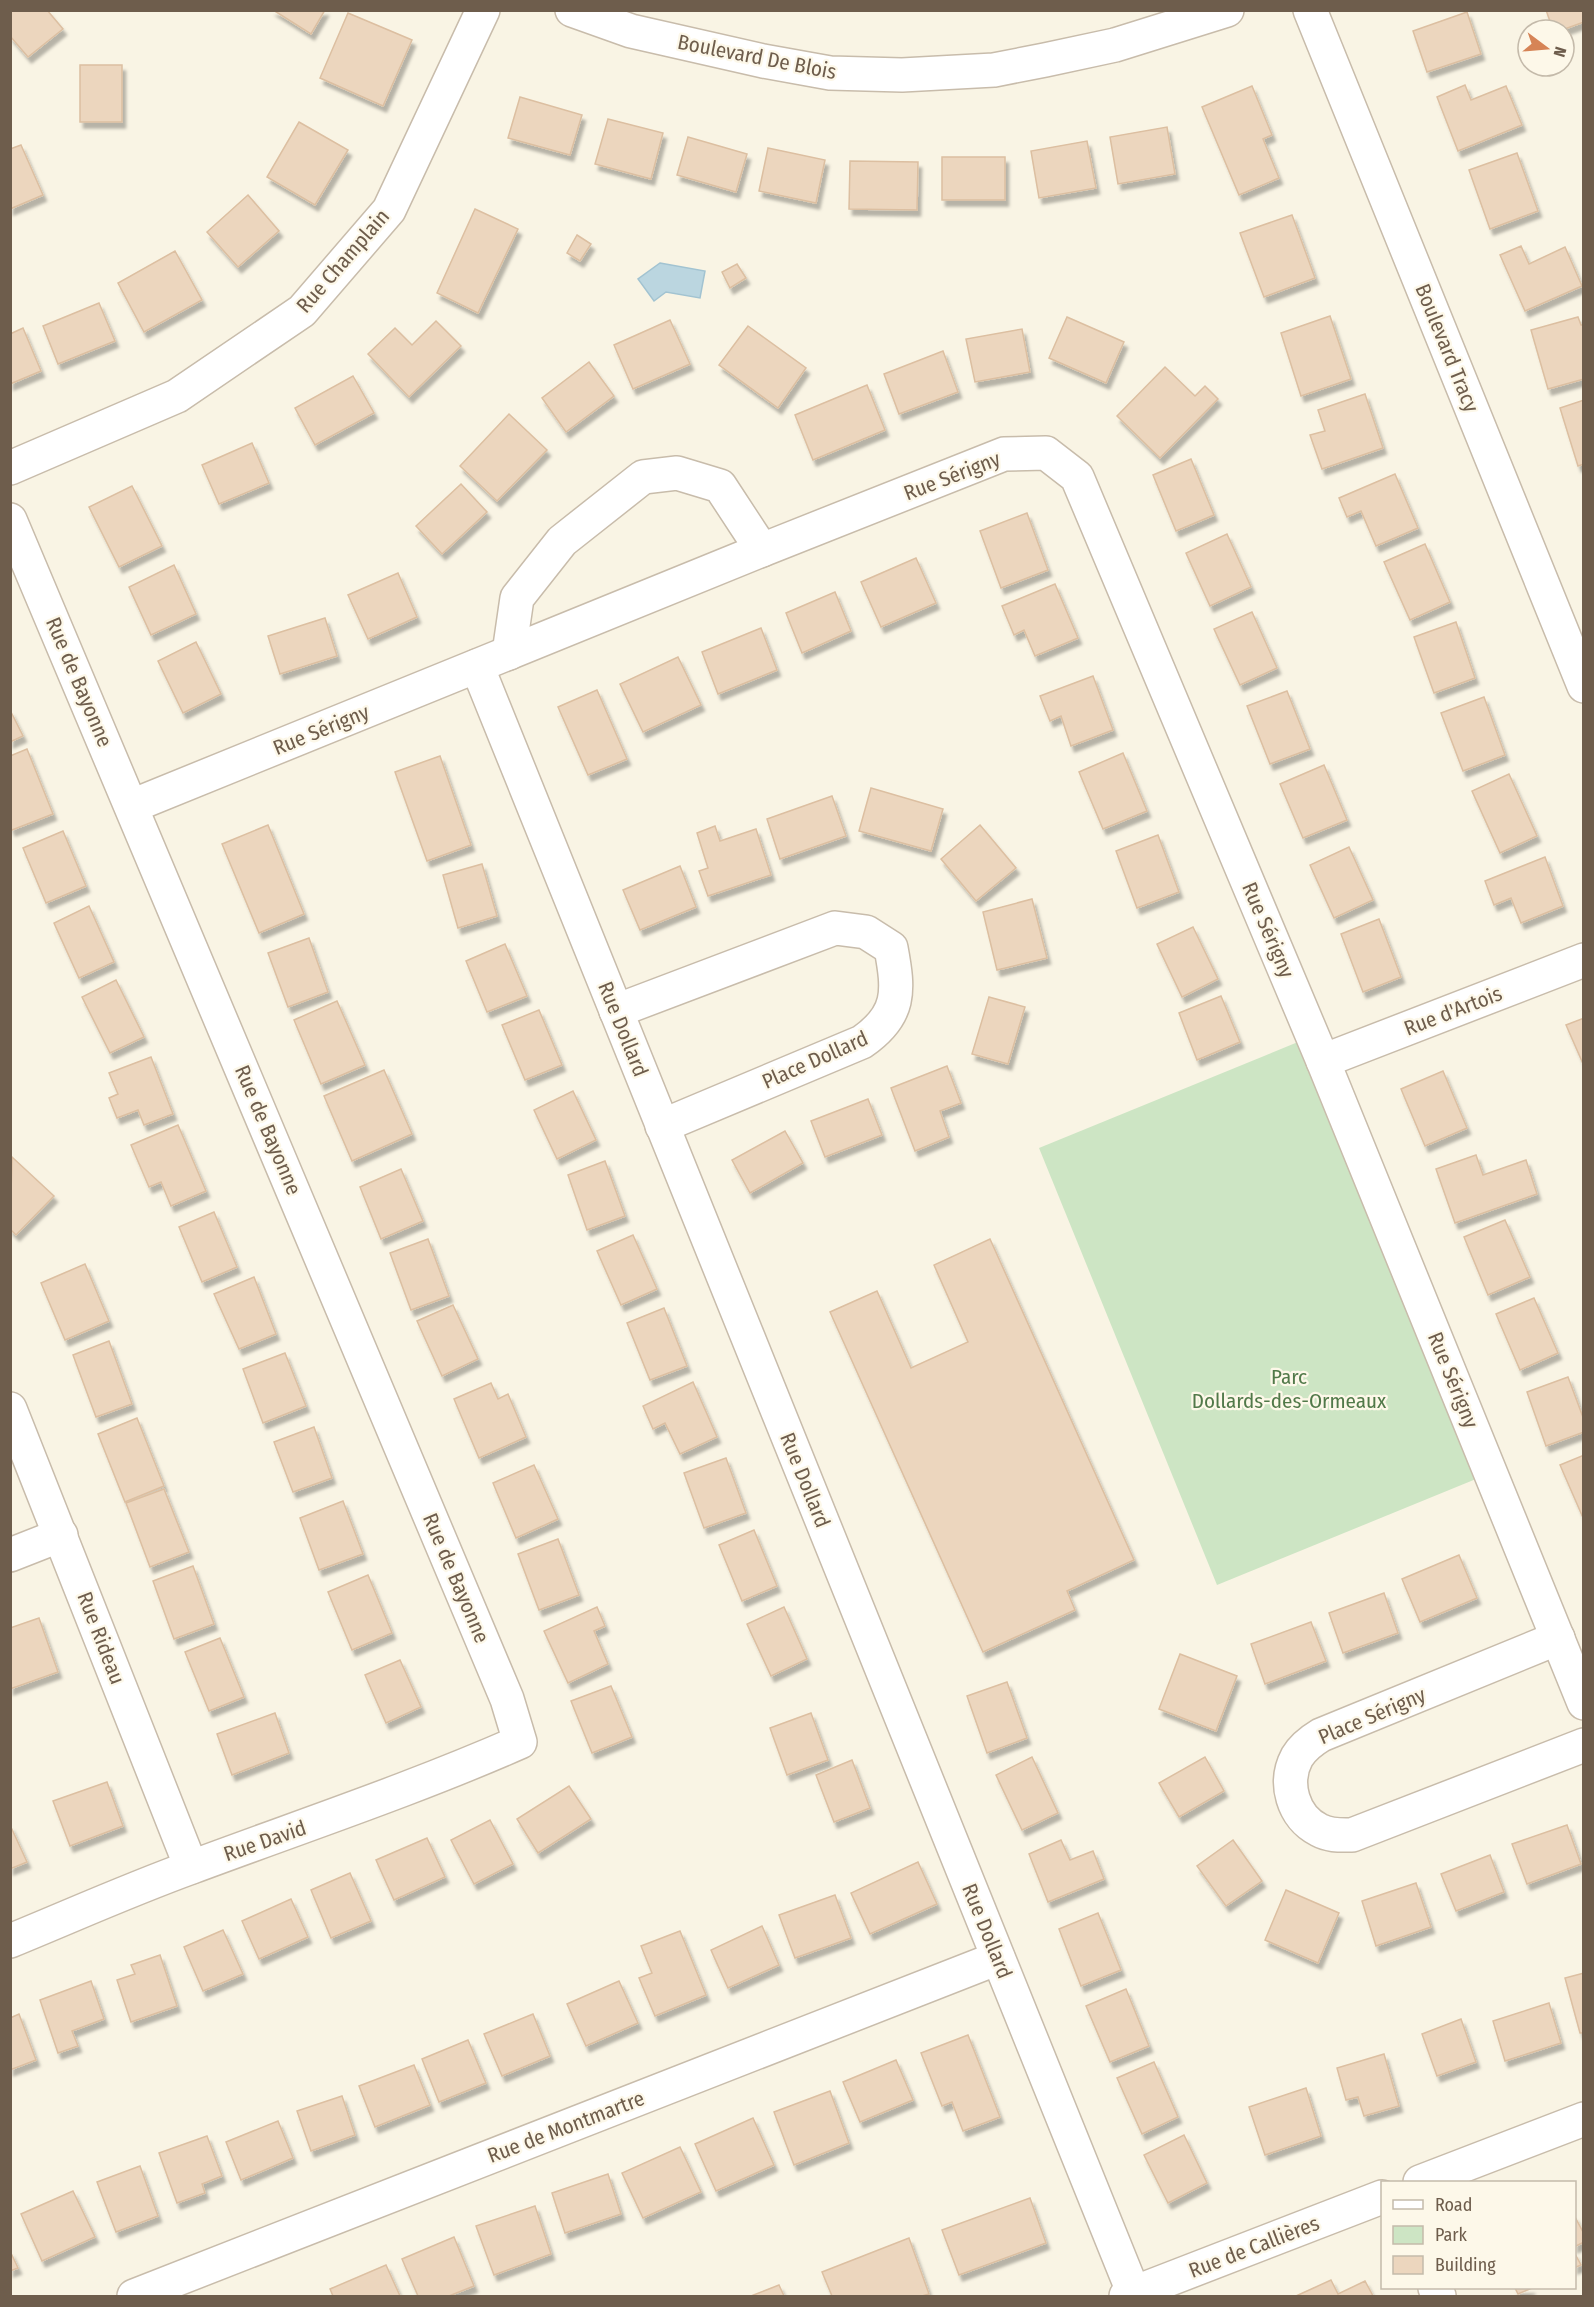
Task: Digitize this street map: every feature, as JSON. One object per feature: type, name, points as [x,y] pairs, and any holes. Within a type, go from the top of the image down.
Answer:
[{"type":"street","name":"Rue Champlain","points":[[10,468],[177,396],[302,311],[389,210],[483,10]]},
{"type":"street","name":"Boulevard De Blois","points":[[572,10],[631,31],[764,61],[830,73],[902,75],[994,70],[1045,60],[1115,45],[1227,10]]},
{"type":"street","name":"Boulevard Tracy","points":[[1310,10],[1584,686]]},
{"type":"street","name":"Rue Sérigny","points":[[132,806],[1004,454],[1046,453],[1077,477],[1323,1061],[1584,1702]]},
{"type":"street","points":[[509,653],[517,598],[562,541],[643,477],[677,473],[720,486],[762,550]]},
{"type":"street","name":"Rue de Bayonne","points":[[10,520],[507,1699],[520,1742]]},
{"type":"street","name":"Rue Dollard","points":[[477,666],[998,1958],[1130,2295]]},
{"type":"street","name":"Place Dollard","points":[[616,1011],[835,928],[866,932],[891,948],[897,980],[895,998],[881,1030],[862,1042],[662,1126]]},
{"type":"street","name":"Rue d'Artois","points":[[1323,1061],[1584,960]]},
{"type":"street","name":"Rue Rideau","points":[[10,1409],[191,1867]]},
{"type":"street","points":[[10,1555],[61,1535]]},
{"type":"street","name":"Place Sérigny","points":[[1558,1638],[1321,1735],[1307,1744],[1297,1758],[1291,1774],[1290,1791],[1296,1807],[1305,1820],[1319,1830],[1335,1835],[1352,1835],[1584,1745]]},
{"type":"street","name":"Rue David","points":[[10,1941],[191,1867],[327,1819],[474,1763],[520,1742]]},
{"type":"street","name":"Rue de Montmartre","points":[[134,2296],[998,1958]]},
{"type":"street","points":[[1423,2181],[1584,2119]]},
{"type":"street","name":"Rue de Callières","points":[[1130,2295],[1381,2198]]},
{"type":"green space","name":"Parc Dollards-des-Ormeaux","points":[[1298,1042],[1476,1479],[1217,1585],[1039,1148]]},
{"type":"water","points":[[660,263],[705,271],[700,298],[666,292],[654,301],[638,279]]},
{"type":"building","points":[[10,10],[47,10],[63,29],[28,57],[10,36]]},
{"type":"building","points":[[273,10],[325,10],[311,34]]},
{"type":"building","points":[[1546,10],[1584,10],[1584,22],[1576,25],[1576,18],[1549,18]]},
{"type":"building","points":[[1467,12],[1481,54],[1427,72],[1413,31]]},
{"type":"building","points":[[348,13],[412,40],[383,106],[320,78]]},
{"type":"building","points":[[80,65],[122,65],[122,122],[80,122]]},
{"type":"building","points":[[1465,85],[1471,100],[1506,86],[1522,125],[1458,151],[1437,97]]},
{"type":"building","points":[[1252,86],[1272,135],[1263,139],[1279,178],[1239,195],[1202,107]]},
{"type":"building","points":[[520,97],[582,115],[570,155],[508,138]]},
{"type":"building","points":[[608,119],[663,133],[651,179],[595,164]]},
{"type":"building","points":[[299,122],[348,150],[315,205],[267,177]]},
{"type":"building","points":[[1167,127],[1175,174],[1118,184],[1110,137]]},
{"type":"building","points":[[688,137],[747,154],[736,192],[677,175]]},
{"type":"building","points":[[1087,141],[1096,188],[1039,198],[1031,151]]},
{"type":"building","points":[[21,145],[43,195],[10,209],[10,149]]},
{"type":"building","points":[[768,148],[825,160],[816,203],[759,191]]},
{"type":"building","points":[[1517,153],[1538,211],[1490,229],[1469,170]]},
{"type":"building","points":[[942,157],[1005,157],[1005,200],[942,200]]},
{"type":"building","points":[[850,161],[918,162],[917,210],[849,209]]},
{"type":"building","points":[[248,195],[279,231],[238,267],[207,232]]},
{"type":"building","points":[[475,209],[518,229],[478,313],[437,293]]},
{"type":"building","points":[[1292,215],[1315,278],[1264,297],[1240,233]]},
{"type":"building","points":[[577,235],[591,244],[580,261],[567,253]]},
{"type":"building","points":[[1521,246],[1529,264],[1565,247],[1582,286],[1525,311],[1500,255]]},
{"type":"building","points":[[175,251],[202,300],[144,332],[118,283]]},
{"type":"building","points":[[737,264],[746,278],[730,288],[722,272]]},
{"type":"building","points":[[99,303],[115,341],[58,364],[43,326]]},
{"type":"building","points":[[1330,316],[1351,379],[1301,396],[1281,333]]},
{"type":"building","points":[[1067,317],[1124,342],[1106,383],[1049,358]]},
{"type":"building","points":[[1578,317],[1581,325],[1584,325],[1584,379],[1548,389],[1531,330]]},
{"type":"building","points":[[670,320],[690,364],[633,389],[614,345]]},
{"type":"building","points":[[436,321],[461,346],[409,397],[368,354],[395,328],[412,345]]},
{"type":"building","points":[[748,326],[806,368],[778,408],[719,365]]},
{"type":"building","points":[[23,328],[41,371],[10,384],[10,334]]},
{"type":"building","points":[[1022,329],[1030,372],[975,382],[966,339]]},
{"type":"building","points":[[943,351],[958,392],[899,414],[884,374]]},
{"type":"building","points":[[589,362],[614,396],[566,432],[542,398]]},
{"type":"building","points":[[1165,367],[1195,396],[1205,386],[1218,399],[1160,458],[1117,416]]},
{"type":"building","points":[[353,376],[374,413],[315,445],[295,408]]},
{"type":"building","points":[[867,385],[885,430],[813,460],[795,415]]},
{"type":"building","points":[[1365,394],[1383,448],[1322,469],[1310,435],[1325,431],[1318,410]]},
{"type":"building","points":[[1584,400],[1584,464],[1578,466],[1560,408]]},
{"type":"building","points":[[509,414],[547,450],[497,501],[460,466]]},
{"type":"building","points":[[252,443],[269,483],[219,504],[202,465]]},
{"type":"building","points":[[1191,459],[1214,515],[1176,531],[1153,475]]},
{"type":"building","points":[[1395,474],[1418,528],[1376,546],[1361,511],[1347,517],[1339,498]]},
{"type":"building","points":[[461,484],[487,512],[442,554],[416,526]]},
{"type":"building","points":[[132,486],[162,546],[119,567],[89,507]]},
{"type":"building","points":[[1027,513],[1048,570],[1001,588],[980,531]]},
{"type":"building","points":[[1227,534],[1251,587],[1210,606],[1186,553]]},
{"type":"building","points":[[1425,544],[1450,602],[1410,620],[1384,562]]},
{"type":"building","points":[[916,558],[936,603],[881,627],[861,582]]},
{"type":"building","points":[[174,565],[196,614],[151,635],[129,587]]},
{"type":"building","points":[[398,573],[417,617],[368,639],[348,595]]},
{"type":"building","points":[[1055,584],[1078,638],[1035,656],[1024,630],[1014,635],[1002,606]]},
{"type":"building","points":[[835,592],[851,631],[802,653],[786,613]]},
{"type":"building","points":[[1252,612],[1277,668],[1240,685],[1214,629]]},
{"type":"building","points":[[325,618],[337,656],[280,674],[268,636]]},
{"type":"building","points":[[1456,622],[1475,678],[1434,693],[1414,637]]},
{"type":"building","points":[[761,628],[777,670],[718,694],[702,652]]},
{"type":"building","points":[[196,642],[221,694],[183,713],[158,661]]},
{"type":"building","points":[[678,657],[701,705],[643,732],[620,684]]},
{"type":"building","points":[[1093,676],[1113,730],[1071,746],[1061,716],[1050,721],[1040,696]]},
{"type":"building","points":[[597,690],[627,759],[588,775],[558,707]]},
{"type":"building","points":[[1287,691],[1310,749],[1270,764],[1247,706]]},
{"type":"building","points":[[1484,697],[1505,755],[1463,771],[1441,713]]},
{"type":"building","points":[[10,710],[23,736],[10,742]]},
{"type":"building","points":[[27,749],[53,814],[12,830],[10,826],[10,756]]},
{"type":"building","points":[[1123,753],[1147,811],[1103,829],[1079,772]]},
{"type":"building","points":[[440,756],[471,845],[427,861],[395,772]]},
{"type":"building","points":[[1324,765],[1347,820],[1303,838],[1280,784]]},
{"type":"building","points":[[1509,774],[1537,836],[1500,853],[1472,791]]},
{"type":"building","points":[[871,788],[943,809],[931,851],[859,831]]},
{"type":"building","points":[[832,796],[846,836],[780,859],[767,819]]},
{"type":"building","points":[[268,825],[304,914],[259,933],[222,844]]},
{"type":"building","points":[[980,825],[1016,868],[976,901],[941,859]]},
{"type":"building","points":[[715,826],[720,841],[756,829],[771,875],[708,896],[699,871],[708,868],[697,833]]},
{"type":"building","points":[[63,831],[86,886],[46,903],[23,848]]},
{"type":"building","points":[[1158,835],[1179,892],[1137,908],[1116,851]]},
{"type":"building","points":[[1349,847],[1373,900],[1334,918],[1310,865]]},
{"type":"building","points":[[1545,857],[1563,906],[1521,923],[1511,898],[1494,905],[1485,881]]},
{"type":"building","points":[[482,864],[497,916],[458,928],[443,875]]},
{"type":"building","points":[[680,866],[696,907],[640,930],[623,890]]},
{"type":"building","points":[[1032,899],[1047,958],[997,970],[983,912]]},
{"type":"building","points":[[89,906],[114,962],[79,978],[54,923]]},
{"type":"building","points":[[1379,919],[1401,977],[1363,992],[1341,934]]},
{"type":"building","points":[[1193,927],[1218,979],[1182,997],[1157,944]]},
{"type":"building","points":[[309,938],[328,992],[288,1007],[268,953]]},
{"type":"building","points":[[505,944],[527,996],[487,1012],[466,961]]},
{"type":"building","points":[[116,980],[144,1037],[110,1053],[82,997]]},
{"type":"building","points":[[1221,996],[1240,1042],[1197,1060],[1179,1013]]},
{"type":"building","points":[[989,997],[1025,1007],[1008,1064],[972,1054]]},
{"type":"building","points":[[337,1001],[365,1065],[321,1084],[294,1020]]},
{"type":"building","points":[[539,1010],[562,1065],[525,1080],[502,1025]]},
{"type":"building","points":[[1584,1018],[1584,1066],[1566,1025]]},
{"type":"building","points":[[151,1057],[173,1114],[144,1125],[138,1110],[117,1118],[109,1098],[118,1094],[109,1073]]},
{"type":"building","points":[[947,1066],[961,1103],[940,1111],[949,1137],[915,1151],[891,1088]]},
{"type":"building","points":[[384,1070],[412,1134],[352,1161],[324,1096]]},
{"type":"building","points":[[1443,1071],[1467,1128],[1425,1146],[1401,1089]]},
{"type":"building","points":[[573,1091],[596,1140],[557,1159],[534,1110]]},
{"type":"building","points":[[868,1099],[882,1135],[825,1157],[811,1121]]},
{"type":"building","points":[[178,1125],[206,1191],[171,1206],[161,1182],[149,1187],[131,1145]]},
{"type":"building","points":[[785,1131],[803,1163],[750,1193],[732,1160]]},
{"type":"building","points":[[1476,1155],[1483,1175],[1526,1160],[1537,1194],[1455,1223],[1436,1169]]},
{"type":"building","points":[[12,1157],[54,1196],[16,1235],[10,1229]]},
{"type":"building","points":[[605,1161],[625,1216],[587,1230],[568,1175]]},
{"type":"building","points":[[401,1169],[423,1221],[381,1239],[360,1187]]},
{"type":"building","points":[[214,1212],[237,1267],[202,1282],[179,1227]]},
{"type":"building","points":[[1505,1220],[1530,1277],[1488,1295],[1464,1237]]},
{"type":"building","points":[[633,1235],[657,1289],[621,1305],[597,1251]]},
{"type":"building","points":[[428,1239],[449,1296],[411,1310],[390,1253]]},
{"type":"building","points":[[990,1239],[1134,1560],[1067,1591],[1075,1610],[983,1652],[830,1312],[877,1291],[911,1368],[968,1342],[934,1265]]},
{"type":"building","points":[[85,1264],[109,1321],[65,1340],[41,1283]]},
{"type":"building","points":[[254,1277],[276,1334],[239,1349],[214,1294]]},
{"type":"building","points":[[1534,1298],[1558,1353],[1520,1370],[1496,1314]]},
{"type":"building","points":[[453,1305],[478,1359],[442,1376],[417,1321]]},
{"type":"building","points":[[664,1308],[687,1366],[650,1380],[627,1323]]},
{"type":"building","points":[[109,1341],[132,1404],[96,1417],[73,1355]]},
{"type":"building","points":[[285,1353],[306,1406],[263,1423],[243,1369]]},
{"type":"building","points":[[1568,1377],[1584,1420],[1584,1432],[1546,1446],[1527,1392]]},
{"type":"building","points":[[693,1382],[717,1437],[680,1454],[665,1423],[653,1429],[643,1406]]},
{"type":"building","points":[[491,1383],[498,1399],[508,1394],[526,1437],[479,1458],[454,1399]]},
{"type":"building","points":[[137,1418],[164,1486],[125,1502],[98,1434]]},
{"type":"building","points":[[314,1427],[332,1478],[293,1492],[274,1442]]},
{"type":"building","points":[[1584,1455],[1584,1520],[1560,1465]]},
{"type":"building","points":[[726,1458],[746,1513],[704,1528],[684,1473]]},
{"type":"building","points":[[534,1465],[558,1519],[516,1538],[493,1483]]},
{"type":"building","points":[[164,1489],[189,1552],[150,1567],[126,1503]]},
{"type":"building","points":[[343,1501],[363,1554],[319,1570],[300,1518]]},
{"type":"building","points":[[754,1530],[777,1586],[742,1601],[719,1545]]},
{"type":"building","points":[[558,1539],[579,1595],[539,1610],[518,1554]]},
{"type":"building","points":[[1459,1555],[1477,1598],[1420,1622],[1402,1579]]},
{"type":"building","points":[[193,1566],[214,1624],[174,1639],[153,1581]]},
{"type":"building","points":[[368,1575],[392,1633],[352,1650],[328,1592]]},
{"type":"building","points":[[1384,1593],[1398,1633],[1343,1653],[1329,1613]]},
{"type":"building","points":[[597,1607],[605,1626],[594,1631],[608,1664],[568,1683],[544,1631]]},
{"type":"building","points":[[784,1607],[807,1659],[771,1676],[747,1624]]},
{"type":"building","points":[[39,1618],[58,1672],[10,1689],[10,1628]]},
{"type":"building","points":[[1311,1622],[1326,1661],[1265,1684],[1251,1644]]},
{"type":"building","points":[[220,1638],[244,1697],[209,1711],[185,1652]]},
{"type":"building","points":[[1180,1654],[1237,1676],[1216,1731],[1159,1709]]},
{"type":"building","points":[[400,1660],[421,1707],[386,1723],[365,1675]]},
{"type":"building","points":[[1007,1682],[1027,1738],[987,1753],[967,1696]]},
{"type":"building","points":[[611,1686],[632,1737],[592,1753],[571,1701]]},
{"type":"building","points":[[275,1713],[289,1753],[232,1775],[217,1734]]},
{"type":"building","points":[[811,1713],[828,1760],[787,1775],[770,1728]]},
{"type":"building","points":[[1032,1757],[1058,1813],[1022,1830],[996,1775]]},
{"type":"building","points":[[1205,1757],[1224,1791],[1179,1817],[1159,1783]]},
{"type":"building","points":[[852,1760],[870,1808],[834,1822],[816,1775]]},
{"type":"building","points":[[107,1782],[123,1826],[70,1846],[53,1801]]},
{"type":"building","points":[[569,1786],[591,1819],[538,1853],[517,1819]]},
{"type":"building","points":[[490,1820],[513,1864],[474,1884],[451,1840]]},
{"type":"building","points":[[10,1825],[27,1862],[10,1869]]},
{"type":"building","points":[[1567,1825],[1581,1864],[1527,1884],[1512,1844]]},
{"type":"building","points":[[427,1838],[445,1877],[394,1900],[376,1860]]},
{"type":"building","points":[[1061,1840],[1070,1860],[1093,1851],[1104,1879],[1048,1902],[1029,1854]]},
{"type":"building","points":[[1233,1840],[1262,1881],[1226,1906],[1197,1866]]},
{"type":"building","points":[[1490,1855],[1504,1892],[1456,1911],[1441,1874]]},
{"type":"building","points":[[918,1862],[937,1904],[870,1934],[851,1893]]},
{"type":"building","points":[[350,1873],[371,1921],[331,1938],[311,1890]]},
{"type":"building","points":[[1416,1883],[1431,1927],[1376,1946],[1362,1901]]},
{"type":"building","points":[[1286,1890],[1339,1913],[1318,1963],[1265,1940]]},
{"type":"building","points":[[835,1895],[851,1938],[795,1958],[779,1915]]},
{"type":"building","points":[[291,1899],[308,1937],[259,1959],[242,1921]]},
{"type":"building","points":[[1098,1913],[1121,1970],[1081,1986],[1059,1929]]},
{"type":"building","points":[[762,1926],[779,1965],[728,1988],[711,1950]]},
{"type":"building","points":[[223,1930],[243,1974],[203,1991],[184,1947]]},
{"type":"building","points":[[680,1931],[706,1995],[655,2016],[639,1978],[652,1973],[641,1946]]},
{"type":"building","points":[[160,1955],[177,2006],[131,2022],[117,1980],[135,1974],[131,1965]]},
{"type":"building","points":[[1584,1973],[1584,2033],[1580,2033],[1565,1978]]},
{"type":"building","points":[[91,1981],[104,2019],[72,2031],[78,2046],[58,2053],[40,2000]]},
{"type":"building","points":[[619,1981],[638,2023],[586,2046],[567,2004]]},
{"type":"building","points":[[1126,1989],[1149,2046],[1110,2062],[1086,2006]]},
{"type":"building","points":[[1549,2003],[1561,2043],[1505,2061],[1493,2021]]},
{"type":"building","points":[[19,2014],[36,2060],[10,2070],[10,2018]]},
{"type":"building","points":[[533,2014],[550,2056],[502,2076],[484,2034]]},
{"type":"building","points":[[1461,2019],[1476,2062],[1437,2076],[1422,2034]]},
{"type":"building","points":[[968,2035],[1000,2117],[963,2131],[952,2102],[942,2106],[921,2053]]},
{"type":"building","points":[[468,2040],[486,2083],[439,2102],[422,2059]]},
{"type":"building","points":[[1384,2054],[1399,2106],[1364,2116],[1358,2097],[1346,2100],[1337,2068]]},
{"type":"building","points":[[896,2060],[913,2100],[860,2122],[843,2082]]},
{"type":"building","points":[[1154,2062],[1178,2117],[1142,2134],[1117,2078]]},
{"type":"building","points":[[414,2065],[430,2105],[375,2127],[359,2086]]},
{"type":"building","points":[[1306,2088],[1321,2136],[1265,2155],[1249,2107]]},
{"type":"building","points":[[830,2091],[849,2143],[794,2165],[774,2112]]},
{"type":"building","points":[[342,2096],[355,2135],[311,2151],[297,2111]]},
{"type":"building","points":[[753,2118],[774,2165],[716,2191],[695,2144]]},
{"type":"building","points":[[278,2121],[293,2158],[241,2180],[226,2142]]},
{"type":"building","points":[[1184,2135],[1207,2183],[1168,2203],[1144,2155]]},
{"type":"building","points":[[207,2136],[222,2176],[202,2184],[205,2193],[177,2203],[159,2153]]},
{"type":"building","points":[[680,2147],[701,2192],[643,2218],[622,2173]]},
{"type":"building","points":[[140,2166],[158,2216],[116,2232],[97,2182]]},
{"type":"building","points":[[608,2174],[621,2214],[565,2233],[552,2193]]},
{"type":"building","points":[[73,2191],[95,2237],[42,2261],[21,2214]]},
{"type":"building","points":[[1030,2198],[1046,2243],[959,2275],[942,2230]]},
{"type":"building","points":[[535,2206],[551,2254],[494,2275],[476,2226]]},
{"type":"building","points":[[1576,2219],[1584,2234],[1584,2242],[1576,2246]]},
{"type":"building","points":[[454,2237],[474,2286],[449,2296],[418,2296],[402,2259]]},
{"type":"building","points":[[909,2238],[929,2294],[922,2296],[832,2296],[822,2272]]},
{"type":"building","points":[[10,2251],[18,2268],[10,2271]]},
{"type":"building","points":[[1576,2256],[1581,2265],[1576,2267]]},
{"type":"building","points":[[386,2265],[400,2296],[333,2296],[330,2289]]},
{"type":"building","points":[[1331,2280],[1338,2294],[1365,2281],[1373,2296],[1296,2296]]},
{"type":"building","points":[[779,2285],[784,2296],[751,2296]]},
{"type":"building","points":[[1516,2289],[1530,2289],[1518,2294]]}]
